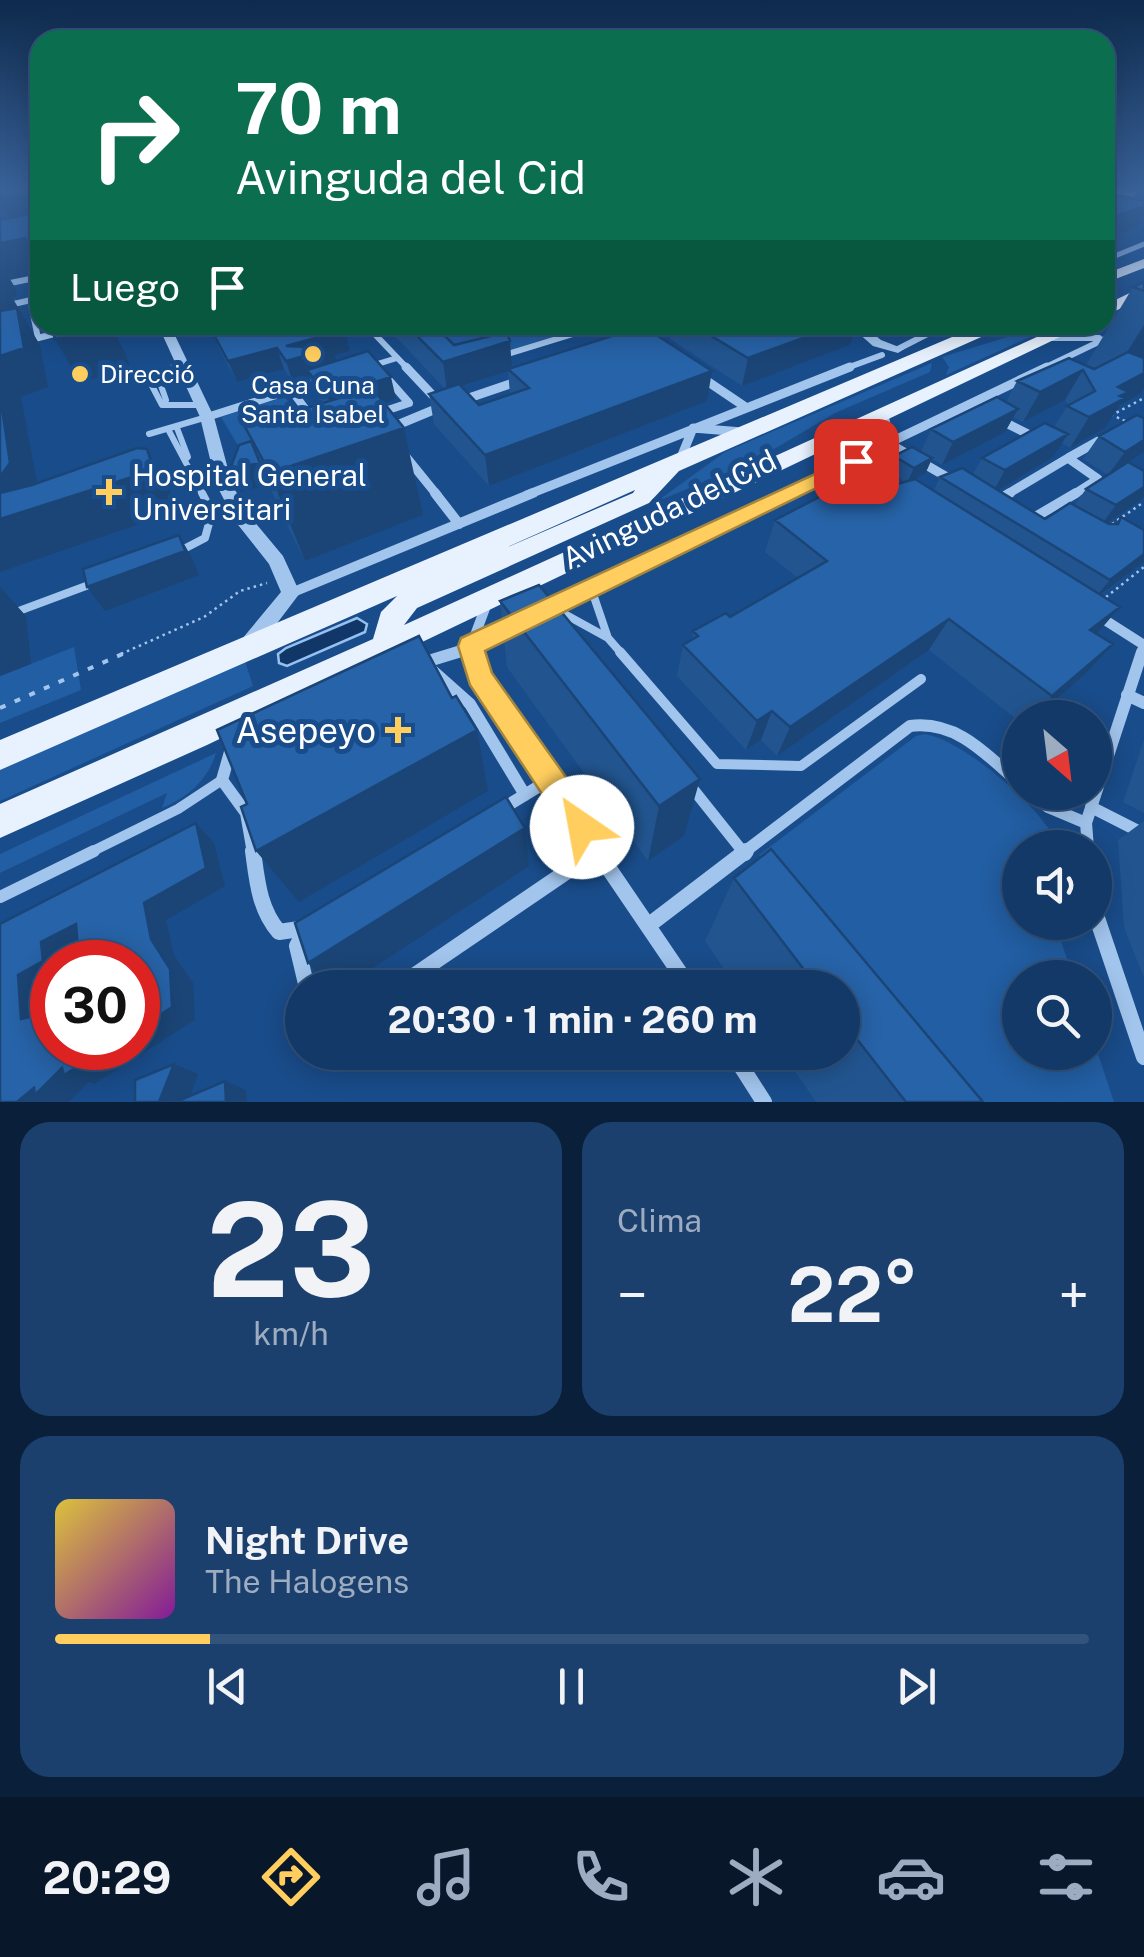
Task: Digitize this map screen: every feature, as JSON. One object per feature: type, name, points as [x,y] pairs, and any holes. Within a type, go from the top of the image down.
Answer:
[{"type":"main road","points":[[1115,275],[1144,263]]},
{"type":"main road","points":[[1115,298],[1140,299]]},
{"type":"main road","points":[[1115,308],[1140,299]]},
{"type":"main road","name":"Avinguda del Cid","points":[[0,755],[744,432],[881,355],[930,354],[974,335]]},
{"type":"main road","name":"Avinguda del Cid","points":[[0,821],[251,709],[404,657],[494,595],[1057,335]]},
{"type":"main road","points":[[820,444],[824,426],[934,375],[940,365],[930,354],[881,355]]},
{"type":"main road","points":[[404,657],[391,620],[408,601],[641,498],[680,460]]},
{"type":"main road","name":"Avinguda del Cid","points":[[0,736],[249,645]]},
{"type":"main road","name":"Avinguda del Cid","points":[[0,835],[196,735]]},
{"type":"street","points":[[1115,256],[1144,244]]},
{"type":"street","points":[[0,285],[30,279]]},
{"type":"street","points":[[0,306],[30,300]]},
{"type":"street","points":[[0,347],[51,335]]},
{"type":"street","points":[[169,335],[204,411],[217,467],[241,517],[277,562],[291,593],[249,645]]},
{"type":"street","points":[[375,335],[443,406]]},
{"type":"street","points":[[484,362],[570,335]]},
{"type":"street","points":[[630,345],[661,335]]},
{"type":"street","points":[[864,335],[881,355]]},
{"type":"street","name":"Avinguda del Cid","points":[[291,593],[924,335]]},
{"type":"street","points":[[1051,338],[1122,337]]},
{"type":"street","name":"Avinguda del Cid","points":[[534,614],[1105,338]]},
{"type":"street","points":[[647,340],[663,351]]},
{"type":"street","points":[[358,370],[397,358]]},
{"type":"street","points":[[374,414],[410,403],[375,364]]},
{"type":"street","points":[[695,373],[744,406]]},
{"type":"street","points":[[204,411],[292,391],[342,374]]},
{"type":"street","points":[[459,524],[388,434],[396,422],[531,378]]},
{"type":"street","points":[[292,391],[322,432]]},
{"type":"street","points":[[990,414],[1047,444]]},
{"type":"street","points":[[884,415],[890,444]]},
{"type":"street","points":[[680,460],[692,428],[744,432]]},
{"type":"street","points":[[992,504],[1066,455],[1106,437]]},
{"type":"street","points":[[820,444],[890,444],[959,484]]},
{"type":"street","points":[[976,494],[1025,523],[1032,522],[1098,478],[1066,455]]},
{"type":"street","points":[[388,464],[406,457]]},
{"type":"street","points":[[217,467],[235,461]]},
{"type":"street","points":[[856,461],[908,495]]},
{"type":"street","points":[[241,517],[296,497]]},
{"type":"street","points":[[494,595],[478,619],[470,646],[480,677],[678,970]]},
{"type":"street","points":[[1092,608],[1144,645],[1112,743]]},
{"type":"street","name":"Avinguda del Cid","points":[[404,657],[470,646],[518,622]]},
{"type":"street","points":[[404,657],[441,672],[457,689],[525,795]]},
{"type":"street","points":[[1127,696],[1144,703]]},
{"type":"street","points":[[251,709],[232,745],[222,780],[248,817],[252,858],[273,927],[288,934],[323,917]]},
{"type":"street","points":[[649,925],[910,726],[931,720],[964,738],[1002,769]]},
{"type":"street","points":[[675,766],[754,872]]},
{"type":"street","points":[[482,820],[551,779]]},
{"type":"street","points":[[1055,810],[1086,823]]},
{"type":"street","points":[[1087,830],[1090,810]]},
{"type":"street","points":[[1095,810],[1144,834]]},
{"type":"street","points":[[422,970],[598,850]]},
{"type":"street","points":[[303,970],[297,946],[307,928]]},
{"type":"street","points":[[1104,940],[1144,1057]]},
{"type":"street","points":[[744,1070],[764,1102]]},
{"type":"lane","points":[[166,400],[159,380],[180,358]]},
{"type":"lane","points":[[151,384],[162,406],[204,411]]},
{"type":"lane","points":[[149,434],[204,411]]},
{"type":"lane","points":[[173,429],[212,517],[200,543],[174,553]]},
{"type":"lane","points":[[0,618],[104,579]]},
{"type":"lane","points":[[591,588],[608,638]]},
{"type":"lane","points":[[550,606],[608,638],[717,764],[801,766],[921,679]]},
{"type":"lane","points":[[0,896],[178,809],[222,780]]},
{"type":"path","points":[[1133,424],[1112,414],[1144,398]]},
{"type":"path","points":[[1100,533],[1144,502],[1132,495]]},
{"type":"path","points":[[1092,608],[1144,567]]},
{"type":"shaded area","points":[[438,335],[559,335],[467,363]]},
{"type":"shaded area","points":[[1014,335],[1034,335],[946,375],[949,367],[942,357]]},
{"type":"shaded area","points":[[932,363],[930,372],[835,413],[754,461],[656,502],[725,452]]},
{"type":"shaded area","points":[[285,397],[310,431],[243,454],[221,417]]},
{"type":"shaded area","points":[[357,618],[367,624],[365,632],[287,666],[279,663],[278,654],[286,648]]},
{"type":"shaded area","points":[[74,647],[81,690],[0,723],[0,676]]},
{"type":"shaded area","points":[[245,661],[253,686],[0,801],[0,767]]},
{"type":"shaded area","points":[[925,734],[940,739],[976,759],[1002,780],[1002,810],[1033,810],[1049,830],[1002,830],[1002,940],[1061,940],[1067,960],[1002,960],[1002,1070],[1103,1070],[1114,1102],[961,1102],[860,978],[860,970],[853,970],[759,855],[916,736]]},
{"type":"shaded area","points":[[216,753],[202,780],[171,804],[162,808],[167,793],[0,873],[0,854]]},
{"type":"building","points":[[17,308],[24,348],[0,356],[0,311]]},
{"type":"building","points":[[214,335],[327,335],[286,346],[333,348],[286,361],[277,348],[228,361]]},
{"type":"building","points":[[416,335],[444,335],[454,345],[508,335],[510,341],[443,362]]},
{"type":"building","points":[[615,335],[656,335],[712,371],[485,455],[429,394],[459,384],[479,405],[529,388],[508,369]]},
{"type":"building","points":[[710,335],[811,335],[748,358]]},
{"type":"building","points":[[368,351],[391,377],[328,397],[307,370]]},
{"type":"building","points":[[1128,352],[1144,358],[1144,373],[1118,387],[1129,392],[1120,396],[1125,398],[1089,417],[1067,406],[1095,391],[1083,370],[1040,392],[1017,381],[1069,358],[1094,369]]},
{"type":"building","points":[[372,388],[404,428],[270,473],[245,427]]},
{"type":"building","points":[[0,394],[10,463],[0,477]]},
{"type":"building","points":[[997,397],[1018,409],[953,442],[931,429]]},
{"type":"building","points":[[1137,415],[1144,418],[1144,440],[1125,452],[1099,436]]},
{"type":"building","points":[[1045,423],[1068,434],[1005,470],[982,458]]},
{"type":"building","points":[[251,441],[260,463],[230,469],[239,445]]},
{"type":"building","points":[[912,447],[932,458],[914,468],[894,456]]},
{"type":"building","points":[[137,448],[147,449],[154,470],[0,519],[0,493]]},
{"type":"building","points":[[1128,462],[1144,471],[1144,487],[1116,505],[1086,489]]},
{"type":"building","points":[[962,468],[1045,519],[1070,503],[1109,524],[1118,524],[1121,517],[1144,530],[1144,554],[1110,580],[940,477]]},
{"type":"building","points":[[856,478],[876,490],[915,479],[1120,607],[1090,630],[1113,644],[1052,696],[949,619],[790,727],[772,711],[757,721],[683,645],[698,636],[693,631],[726,613],[730,617],[827,561],[775,520]]},
{"type":"building","points":[[179,535],[185,551],[87,587],[83,569]]},
{"type":"building","points":[[539,585],[700,779],[659,806],[500,601]]},
{"type":"building","points":[[419,636],[452,698],[456,696],[477,730],[256,851],[241,807],[247,804],[217,730]]},
{"type":"building","points":[[506,797],[525,828],[308,963],[295,923]]},
{"type":"building","points":[[196,823],[206,868],[144,903],[152,940],[77,940],[76,924],[45,940],[30,940],[30,968],[18,975],[21,1019],[30,1017],[30,1070],[60,1070],[35,1095],[34,1088],[17,1102],[0,1102],[0,924]]},
{"type":"building","points":[[771,849],[983,1102],[906,1102],[860,1043],[860,970],[804,970],[734,878]]},
{"type":"building","points":[[160,953],[170,969],[172,1007],[160,1015]]},
{"type":"building","points":[[174,1064],[159,1102],[135,1102],[135,1080]]},
{"type":"building","points":[[225,1081],[226,1102],[176,1102]]},
{"type":"place","name":"Casa Cuna Santa Isabel","points":[[313,354]]},
{"type":"place","name":"Direcció","points":[[80,374]]},
{"type":"place","name":"Hospital General Universitari","points":[[109,492]]},
{"type":"place","name":"Asepeyo","points":[[398,730]]},
{"type":"route","points":[[582,827],[480,677],[470,646],[856,461]]}]
